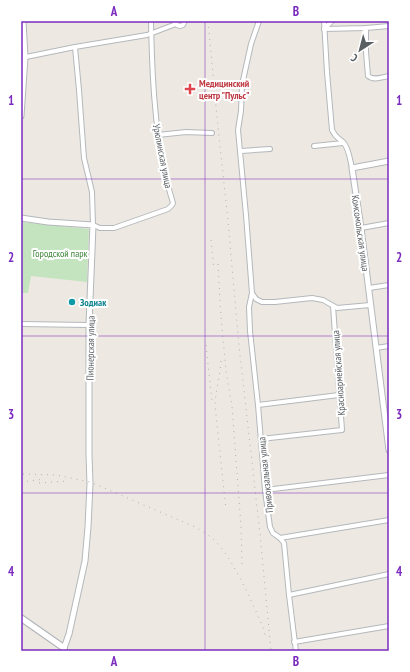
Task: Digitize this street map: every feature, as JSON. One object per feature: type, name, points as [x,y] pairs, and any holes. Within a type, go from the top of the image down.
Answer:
[{"type":"main road","points":[[21,618],[64,650]]},
{"type":"street","points":[[21,116],[23,21]]},
{"type":"street","name":"Урюпинская улица","points":[[93,225],[100,228],[114,228],[168,208],[173,203],[163,164],[158,135],[150,21]]},
{"type":"street","points":[[23,58],[74,47],[147,35],[175,22],[178,26],[182,26],[185,24],[185,21]]},
{"type":"street","name":"Привокзальная улица","points":[[259,21],[251,44],[242,85],[241,111],[238,130],[252,293],[249,307],[250,331],[265,490],[270,527],[273,533],[284,543],[296,651]]},
{"type":"street","name":"Комсомольская улица","points":[[324,21],[332,130],[334,135],[343,142],[348,151],[352,168],[376,348],[387,413],[389,450]]},
{"type":"street","points":[[324,29],[332,21]]},
{"type":"street","points":[[324,29],[389,26]]},
{"type":"street","points":[[366,28],[368,76],[375,79],[389,76]]},
{"type":"street","name":"Пионерская улица","points":[[64,650],[85,561],[90,484],[89,325],[93,225],[92,192],[84,158],[74,47]]},
{"type":"street","points":[[158,135],[186,132],[212,133]]},
{"type":"street","points":[[314,146],[343,142]]},
{"type":"street","points":[[240,151],[270,149]]},
{"type":"street","points":[[352,168],[389,161]]},
{"type":"street","points":[[21,218],[48,222],[93,225]]},
{"type":"street","points":[[361,228],[389,223]]},
{"type":"street","points":[[368,288],[389,285]]},
{"type":"street","name":"Привокзальная улица","points":[[252,293],[256,299],[262,302],[312,298],[323,300],[333,306]]},
{"type":"street","points":[[333,306],[337,308],[346,308],[370,305]]},
{"type":"street","name":"Красноармейская улица","points":[[261,439],[342,430],[333,306]]},
{"type":"street","points":[[21,324],[89,325]]},
{"type":"street","points":[[376,348],[389,346]]},
{"type":"street","points":[[258,405],[340,395]]},
{"type":"street","points":[[265,490],[389,475]]},
{"type":"street","points":[[280,538],[389,520]]},
{"type":"street","points":[[289,595],[389,574]]},
{"type":"street","points":[[294,642],[389,626]]},
{"type":"green space","name":"Городской парк","points":[[21,222],[89,229],[87,282],[31,276],[28,293],[21,293]]},
{"type":"railway","points":[[208,21],[239,346],[260,534],[271,651]]},
{"type":"railway","points":[[211,240],[214,270]]},
{"type":"railway","points":[[218,264],[226,371],[232,406],[241,526],[242,567]]},
{"type":"railway","points":[[206,345],[212,402]]},
{"type":"railway","points":[[221,361],[215,405],[226,510]]},
{"type":"railway","points":[[23,474],[56,475],[90,482],[193,526],[206,534],[218,544],[235,569],[259,617],[266,639]]},
{"type":"railway","points":[[21,482],[45,479]]},
{"type":"railway","points":[[39,483],[67,481]]},
{"type":"place","name":"Медицинский центр \"Пульс\"","points":[[190,89]]},
{"type":"place","name":"Зодиак","points":[[72,302]]}]
